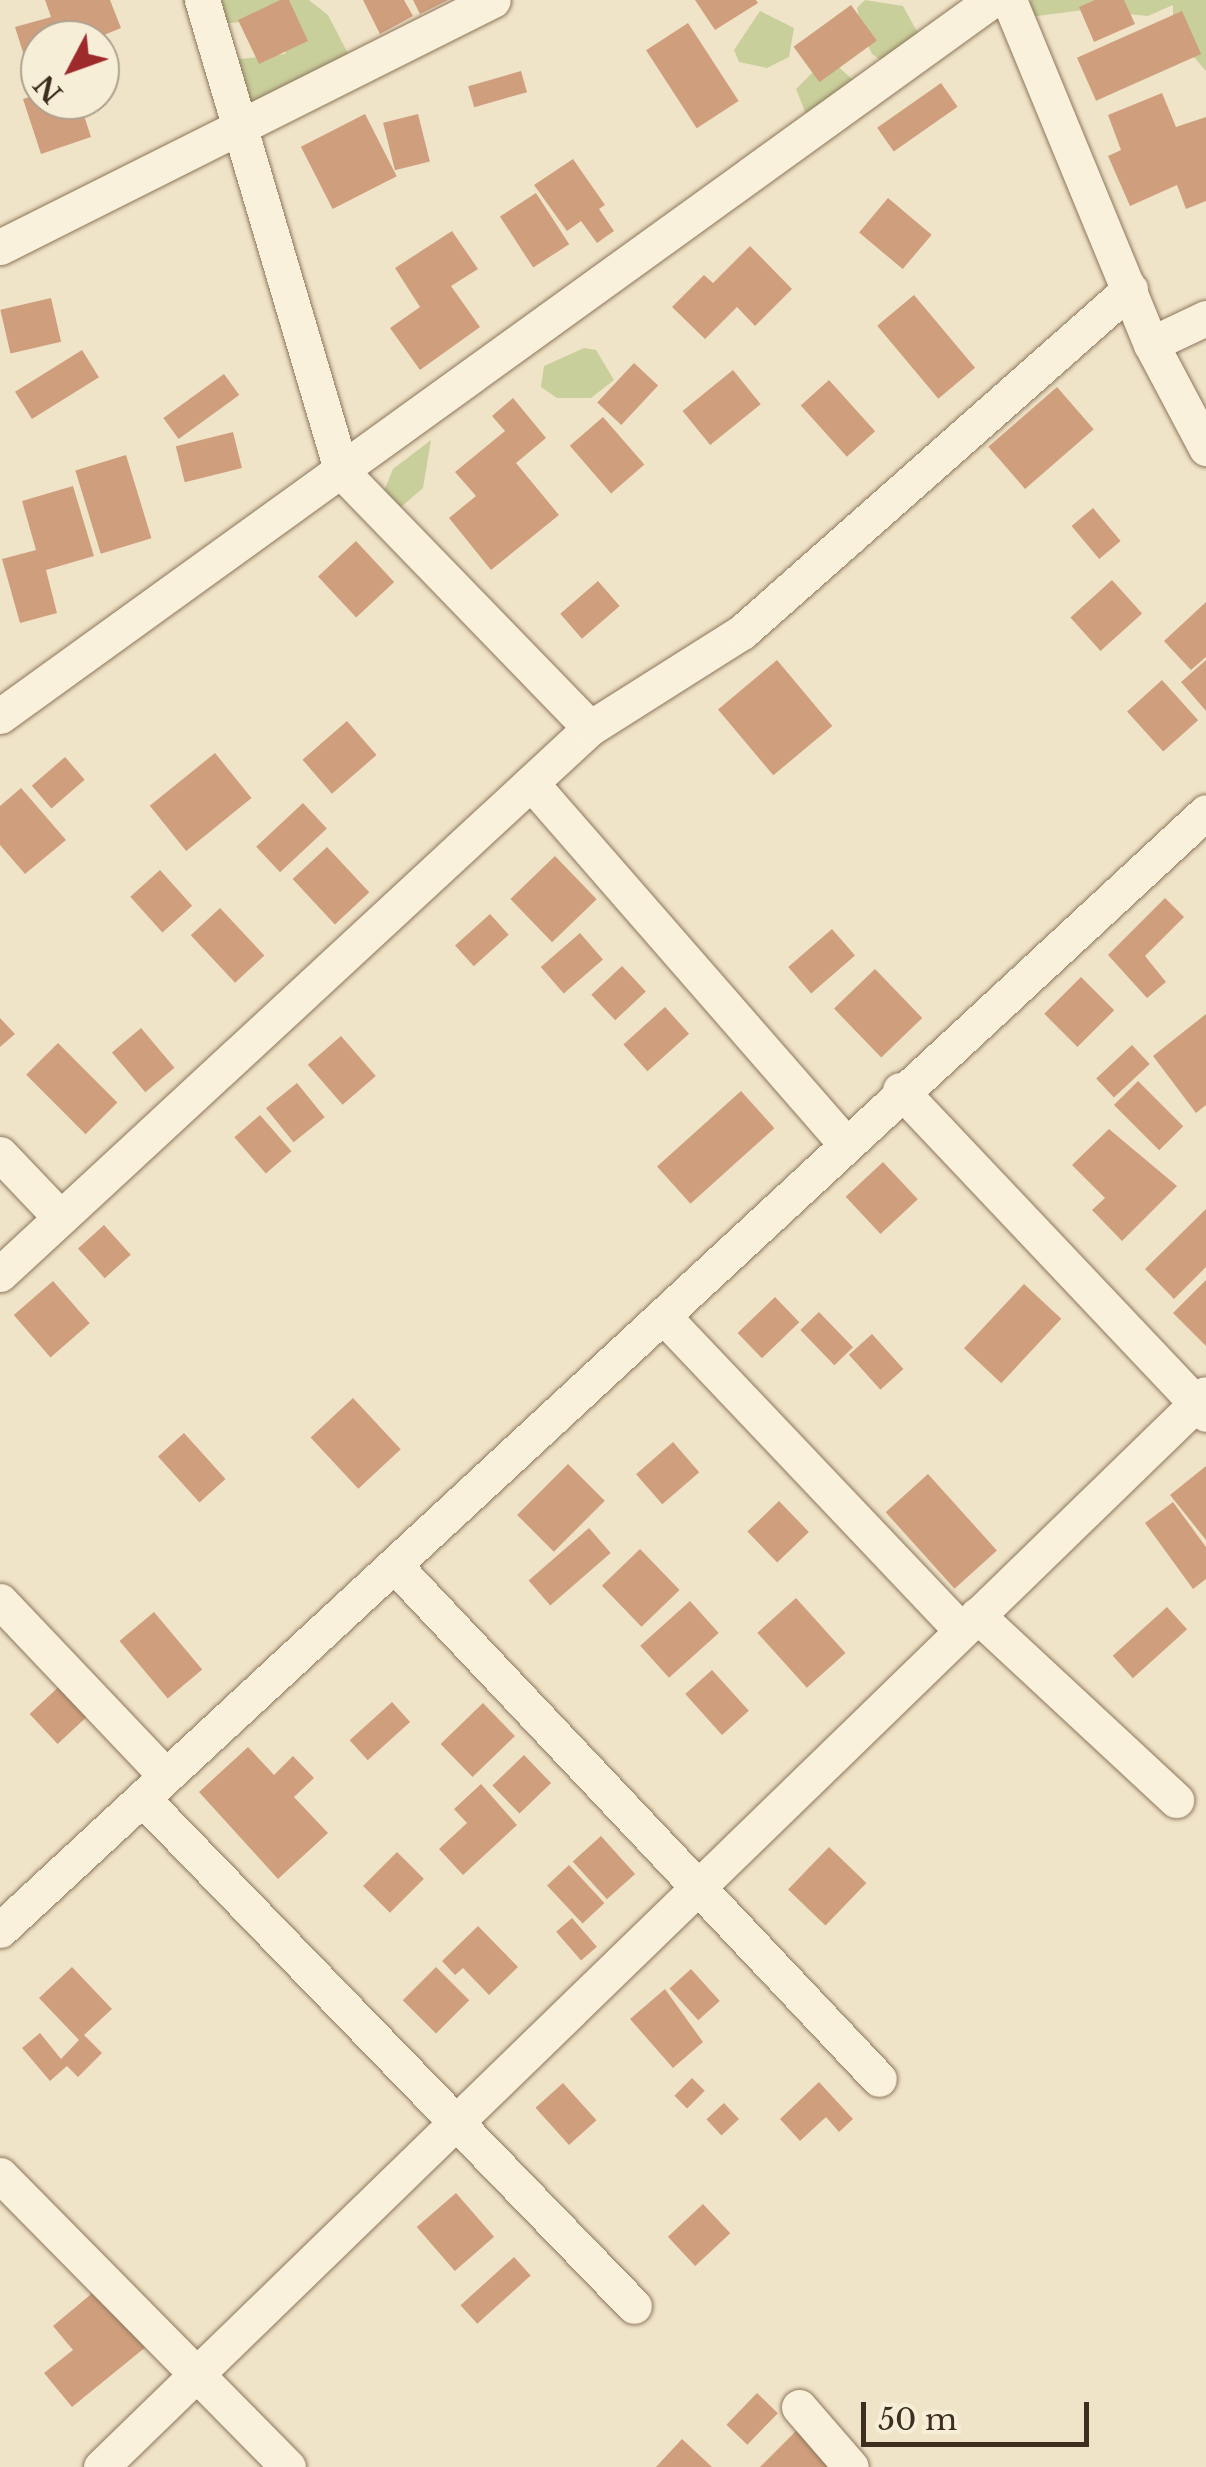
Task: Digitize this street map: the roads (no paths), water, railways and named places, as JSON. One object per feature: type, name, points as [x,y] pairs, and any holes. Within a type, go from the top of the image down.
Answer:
[{"type":"street","points":[[202,0],[242,122],[342,472],[590,728]]},
{"type":"street","points":[[0,247],[242,122],[493,0]]},
{"type":"street","points":[[0,716],[992,0]]},
{"type":"street","points":[[1009,0],[1152,344],[1206,448]]},
{"type":"street","points":[[0,1274],[590,728],[742,632],[1130,289]]},
{"type":"street","points":[[1152,344],[1206,318]]},
{"type":"street","points":[[531,783],[843,1141]]},
{"type":"street","points":[[0,1930],[664,1317],[843,1141],[1206,812]]},
{"type":"street","points":[[101,2467],[462,2122],[969,1623],[1203,1404],[900,1090]]},
{"type":"street","points":[[0,1154],[60,1217]]},
{"type":"street","points":[[664,1317],[969,1623],[1176,1800]]},
{"type":"street","points":[[395,1566],[879,2079]]},
{"type":"street","points":[[0,1601],[154,1787],[634,2306]]},
{"type":"street","points":[[0,2174],[288,2467]]},
{"type":"street","points":[[799,2407],[852,2467]]}]
